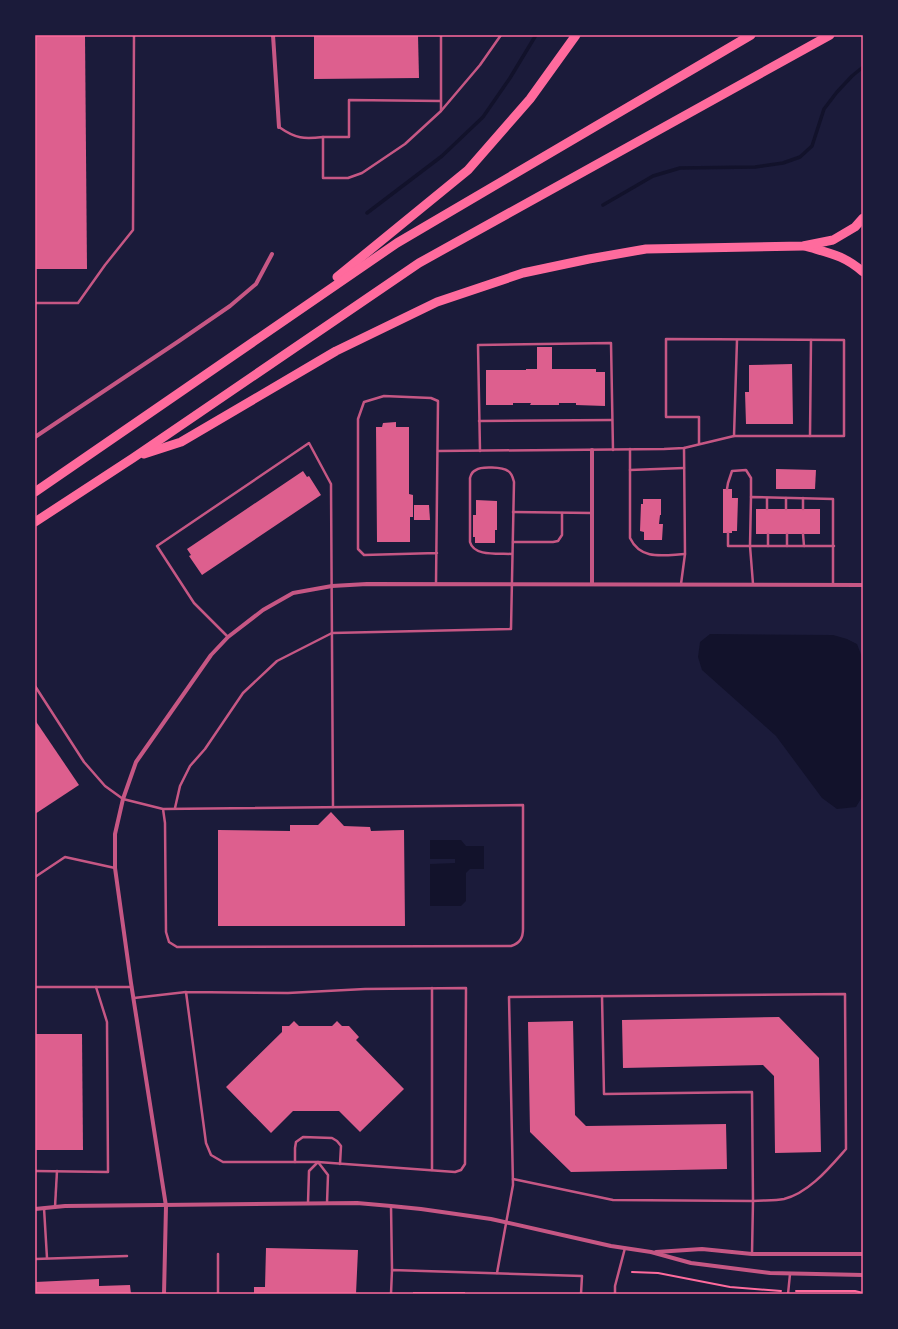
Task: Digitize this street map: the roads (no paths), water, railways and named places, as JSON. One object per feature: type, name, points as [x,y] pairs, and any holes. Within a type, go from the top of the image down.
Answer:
[{"type":"highway","points":[[74,466],[346,271],[468,170],[530,98],[576,35]]},
{"type":"highway","points":[[35,492],[397,244],[751,35]]},
{"type":"highway","points":[[35,522],[133,458],[419,263],[830,35]]},
{"type":"highway","points":[[133,458],[182,442],[336,351],[437,302],[523,273],[646,249],[804,246],[833,240],[855,227],[863,218]]},
{"type":"highway","points":[[804,246],[838,255],[853,263],[863,272]]},
{"type":"street","points":[[273,35],[279,127]]},
{"type":"street","points":[[35,437],[230,306],[256,284],[272,254]]},
{"type":"street","points":[[592,450],[592,584]]},
{"type":"street","points":[[164,1294],[166,1206],[115,868],[115,834],[123,799],[136,762],[211,655],[228,637],[263,610],[293,594],[332,586],[367,584],[863,584]]},
{"type":"street","points":[[35,1209],[55,1207],[357,1203],[421,1209],[506,1222],[625,1248],[652,1252],[691,1263],[742,1271],[790,1274],[863,1275]]},
{"type":"street","points":[[652,1252],[702,1249],[752,1254],[863,1254]]},
{"type":"lane","points":[[35,303],[78,303],[133,230],[134,35]]},
{"type":"lane","points":[[441,35],[441,111]]},
{"type":"lane","points":[[323,137],[323,178],[348,178],[362,172],[405,144],[441,111],[480,65],[501,35]]},
{"type":"lane","points":[[279,127],[291,135],[308,139],[323,137],[349,137],[350,100],[441,101]]},
{"type":"lane","points":[[438,451],[684,448],[734,436],[844,436],[844,340],[666,339],[666,417],[699,417],[698,444]]},
{"type":"lane","points":[[734,436],[737,340]]},
{"type":"lane","points":[[810,436],[811,340]]},
{"type":"lane","points":[[480,451],[478,345],[611,343],[613,450]]},
{"type":"lane","points":[[436,553],[364,554],[358,550],[358,418],[364,402],[384,396],[436,399],[438,401],[436,584]]},
{"type":"lane","points":[[479,421],[612,420]]},
{"type":"lane","points":[[228,637],[194,603],[157,546],[308,443],[331,484],[333,807]]},
{"type":"lane","points":[[682,584],[685,554],[684,448]]},
{"type":"lane","points":[[630,449],[630,538],[633,544],[638,549],[650,555],[685,554]]},
{"type":"lane","points":[[175,808],[180,786],[190,766],[205,749],[243,693],[277,661],[332,633],[511,630],[514,478],[504,469],[480,468],[474,471],[470,478],[471,546],[480,553],[512,554]]},
{"type":"lane","points":[[630,470],[684,468]]},
{"type":"lane","points":[[728,489],[728,483],[732,471],[746,470],[751,478],[750,546],[753,584]]},
{"type":"lane","points":[[751,497],[833,499],[833,584]]},
{"type":"lane","points":[[767,498],[768,509]]},
{"type":"lane","points":[[786,498],[786,509]]},
{"type":"lane","points":[[803,498],[803,509]]},
{"type":"lane","points":[[513,512],[592,513]]},
{"type":"lane","points":[[513,542],[558,541],[562,535],[562,513]]},
{"type":"lane","points":[[728,533],[728,546],[834,546]]},
{"type":"lane","points":[[768,534],[768,546]]},
{"type":"lane","points":[[786,534],[787,546]]},
{"type":"lane","points":[[803,534],[804,546]]},
{"type":"lane","points":[[35,686],[84,762],[105,786],[123,799],[163,809],[523,805],[522,938],[511,946],[178,947],[169,942],[166,932],[165,823],[163,809]]},
{"type":"lane","points":[[35,877],[65,857],[115,868]]},
{"type":"lane","points":[[35,987],[132,987]]},
{"type":"lane","points":[[35,1171],[108,1172],[106,1022],[96,987]]},
{"type":"lane","points":[[432,988],[432,1170]]},
{"type":"lane","points":[[134,998],[186,992],[288,993],[365,989],[466,988],[465,1164],[461,1170],[455,1172],[318,1162],[223,1162],[211,1155],[206,1143],[186,992]]},
{"type":"lane","points":[[497,1273],[513,1185],[509,997],[846,994],[846,1149],[828,1169],[800,1194],[784,1199],[753,1201],[613,1200],[513,1179]]},
{"type":"lane","points":[[602,996],[604,1094],[752,1092],[752,1254]]},
{"type":"lane","points":[[294,1162],[296,1142],[303,1137],[332,1138],[341,1146],[340,1164]]},
{"type":"lane","points":[[318,1162],[328,1175],[327,1204]]},
{"type":"lane","points":[[308,1204],[309,1171],[318,1162]]},
{"type":"lane","points":[[55,1207],[57,1171]]},
{"type":"lane","points":[[391,1206],[391,1294]]},
{"type":"lane","points":[[44,1208],[47,1258]]},
{"type":"lane","points":[[615,1294],[615,1286],[625,1248]]},
{"type":"lane","points":[[218,1254],[218,1294]]},
{"type":"lane","points":[[35,1259],[127,1256]]},
{"type":"lane","points":[[392,1270],[582,1276],[581,1294]]},
{"type":"lane","points":[[788,1293],[790,1274]]},
{"type":"waterway","points":[[367,213],[442,156],[483,117],[510,78],[536,35]]},
{"type":"waterway","points":[[603,205],[653,176],[680,168],[755,167],[783,163],[800,157],[812,146],[824,109],[837,92],[863,67]]}]
